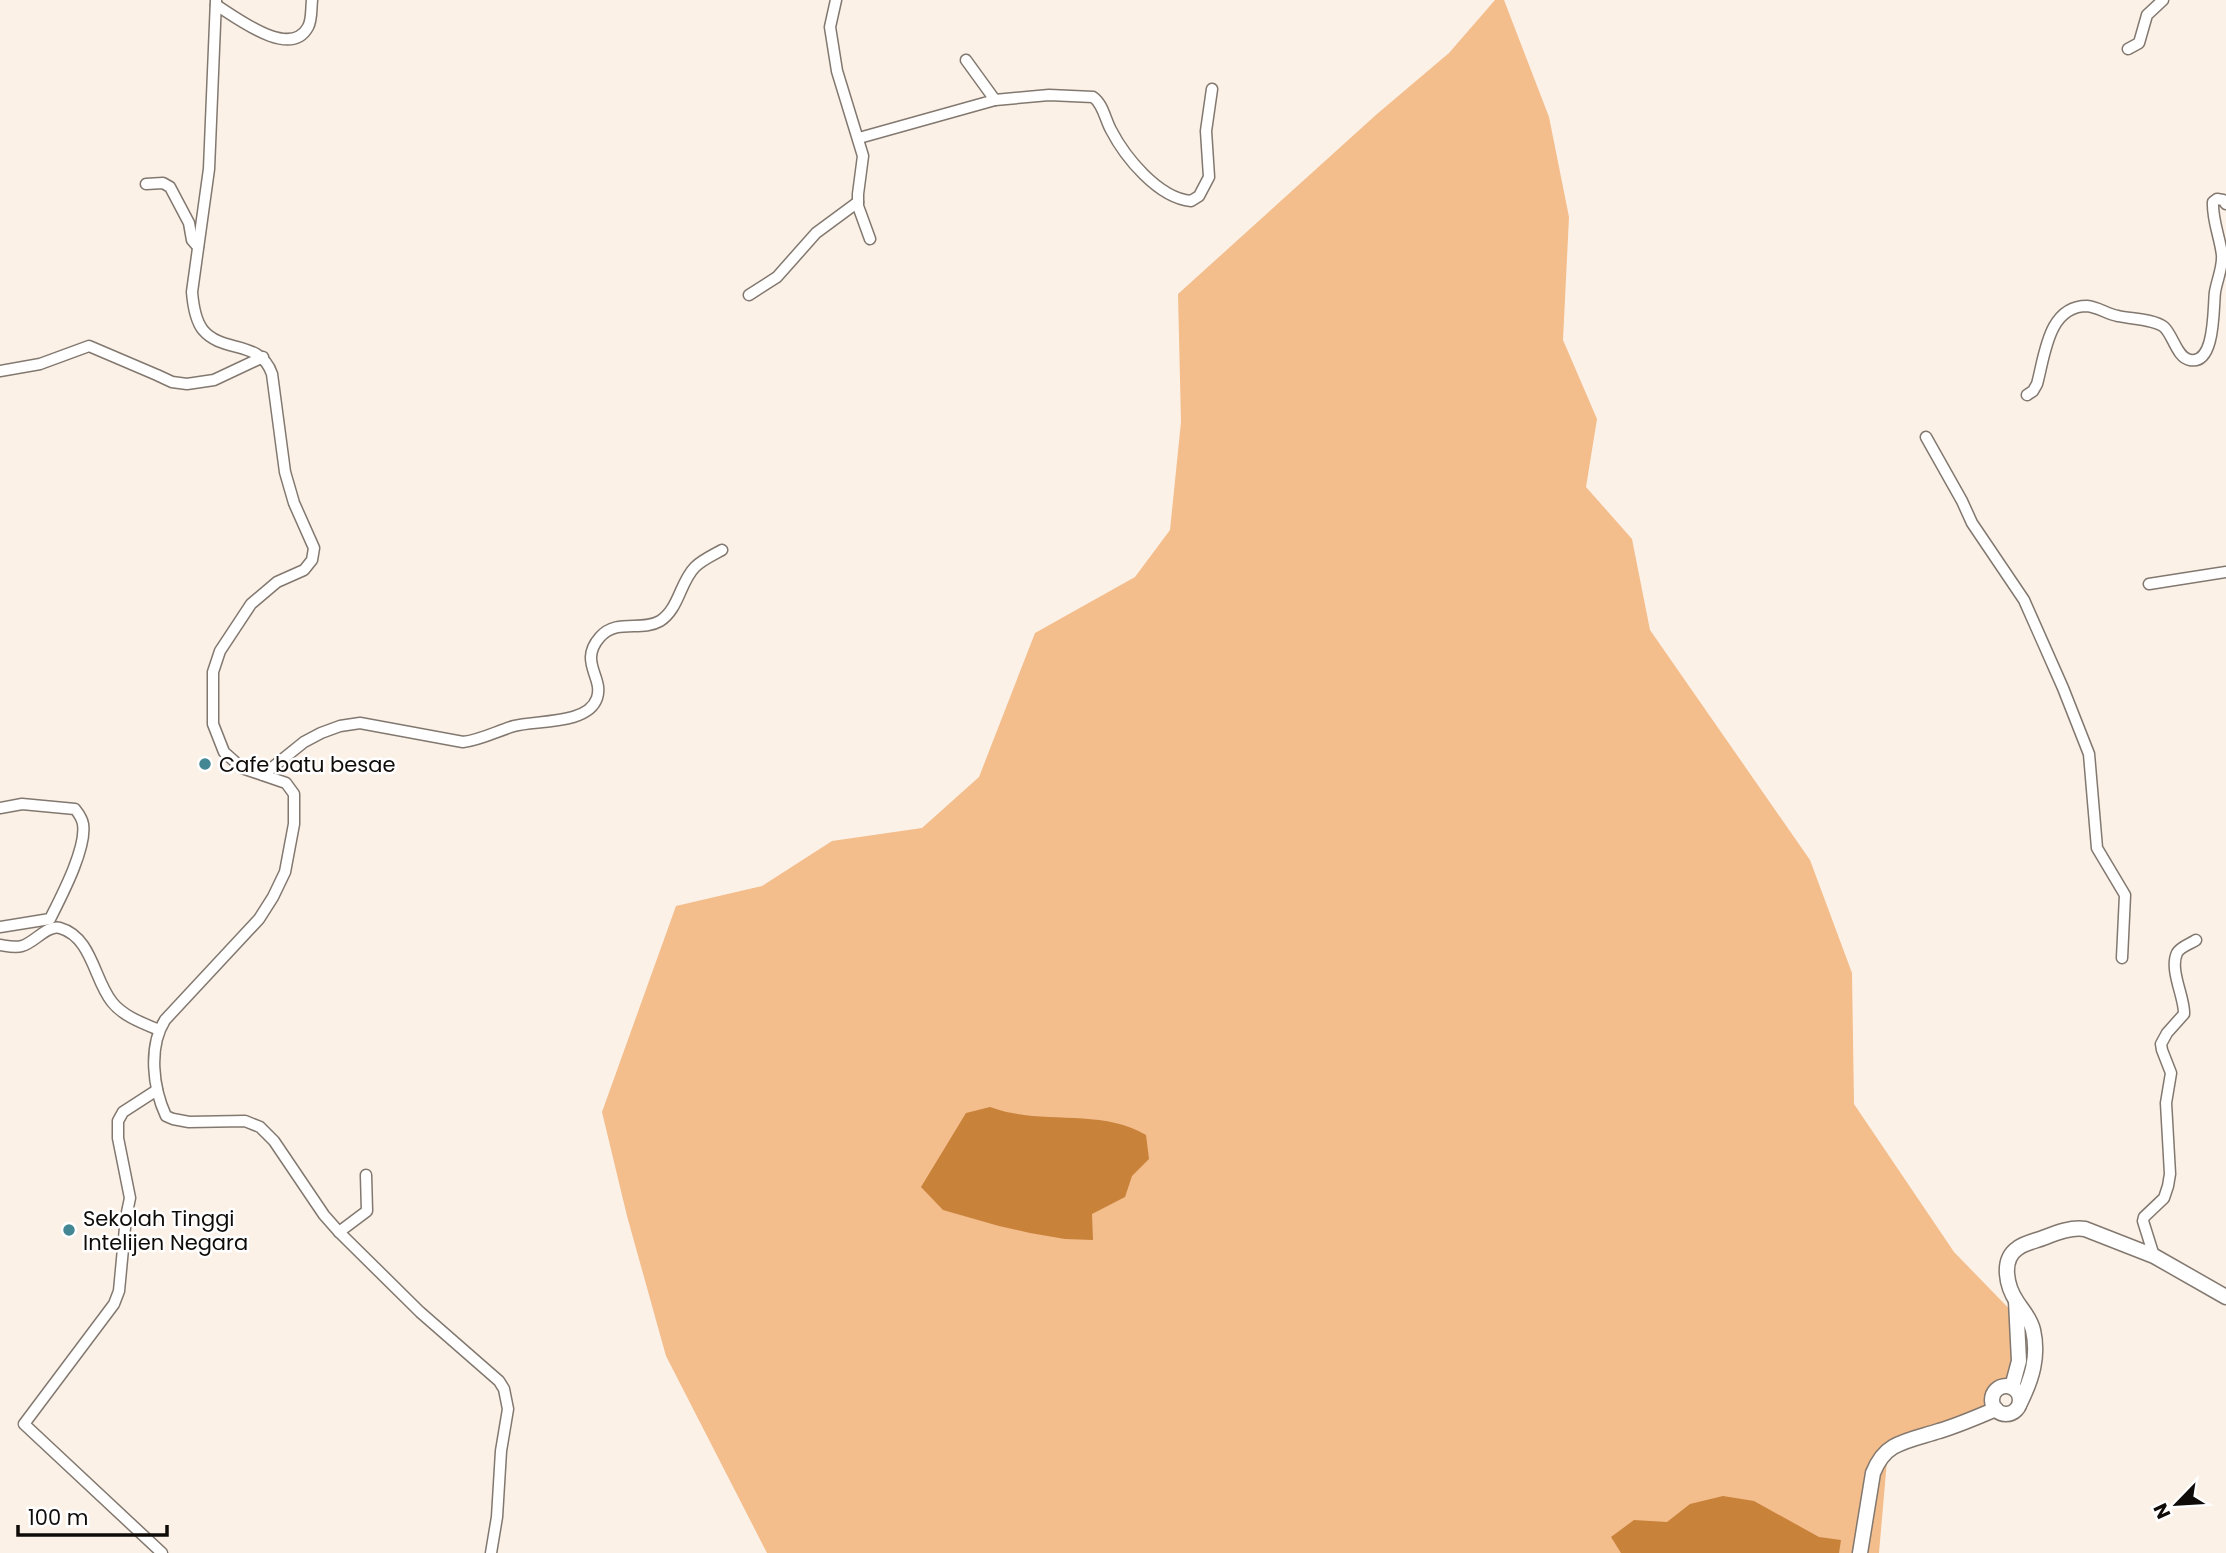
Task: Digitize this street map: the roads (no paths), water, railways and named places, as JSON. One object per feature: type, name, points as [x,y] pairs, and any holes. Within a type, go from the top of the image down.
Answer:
[{"type":"main road","points":[[2020,1403],[2018,1393],[2012,1387],[1995,1391],[1993,1400],[1996,1409],[2002,1413],[2017,1410],[2020,1403],[2033,1371],[2033,1330],[2008,1282],[2009,1261],[2018,1247],[2061,1232],[2085,1229],[2154,1256],[2226,1297]]},
{"type":"main road","points":[[2012,1387],[2019,1361],[2017,1301]]},
{"type":"main road","points":[[1860,1553],[1874,1473],[1878,1462],[1886,1453],[1912,1439],[1996,1409]]},
{"type":"street","points":[[216,2],[262,32],[282,40],[292,39],[307,30],[312,0]]},
{"type":"street","points":[[836,0],[830,27],[837,72],[863,156],[858,202],[870,239]]},
{"type":"street","points":[[2128,49],[2140,43],[2147,15],[2163,0]]},
{"type":"street","points":[[216,2],[209,169],[192,292],[194,308],[203,330],[215,340],[263,357],[268,363],[272,374],[285,472],[294,503],[314,552],[312,560],[304,570],[277,582],[251,604],[220,650],[213,672],[213,724],[224,752],[242,768],[288,784],[295,797],[294,824],[289,856],[280,883],[259,919],[183,1000],[159,1030],[155,1068],[157,1090],[166,1116],[173,1119],[189,1122],[246,1121],[260,1127],[274,1141],[324,1215],[339,1232],[420,1312],[499,1381],[504,1389],[508,1409],[491,1553]]},
{"type":"street","points":[[966,60],[995,100]]},
{"type":"street","points":[[859,138],[995,100],[1049,95],[1093,97],[1099,103],[1116,139],[1151,182],[1165,193],[1191,201],[1199,196],[1209,177],[1206,131],[1212,89]]},
{"type":"street","points":[[146,184],[163,183],[170,187],[189,223],[192,240],[198,247]]},
{"type":"street","points":[[2026,395],[2034,391],[2037,384],[2054,326],[2060,316],[2075,308],[2089,306],[2112,315],[2161,325],[2189,360],[2194,360],[2205,352],[2211,338],[2215,292],[2222,261],[2213,202],[2220,199],[2226,204]]},
{"type":"street","points":[[749,295],[777,277],[816,233],[858,202]]},
{"type":"street","points":[[0,371],[40,364],[89,346],[172,382],[202,383],[263,357]]},
{"type":"street","points":[[1926,438],[1972,523],[2024,600],[2089,754],[2096,848],[2125,895],[2122,958]]},
{"type":"street","points":[[263,775],[304,742],[340,726],[360,723],[463,742],[514,726],[573,717],[589,708],[597,698],[591,654],[601,637],[621,625],[651,625],[662,620],[696,566],[722,550]]},
{"type":"street","points":[[2149,584],[2226,572]]},
{"type":"street","points":[[0,808],[22,804],[75,809],[83,820],[84,833],[67,887],[51,923],[23,946],[0,945]]},
{"type":"street","points":[[0,928],[51,923],[71,933],[88,953],[104,993],[114,1005],[129,1016],[159,1030]]},
{"type":"street","points":[[2154,1256],[2143,1219],[2166,1194],[2170,1174],[2166,1103],[2171,1073],[2161,1044],[2184,1014],[2176,979],[2177,954],[2196,940]]},
{"type":"street","points":[[157,1090],[123,1112],[118,1121],[118,1138],[130,1198],[119,1291],[114,1304],[24,1424],[162,1553]]},
{"type":"street","points":[[339,1232],[367,1211],[366,1175]]},
{"type":"place","name":"Cafe batu besae","points":[[205,764]]},
{"type":"place","name":"Sekolah Tinggi Intelijen Negara","points":[[69,1230]]}]
